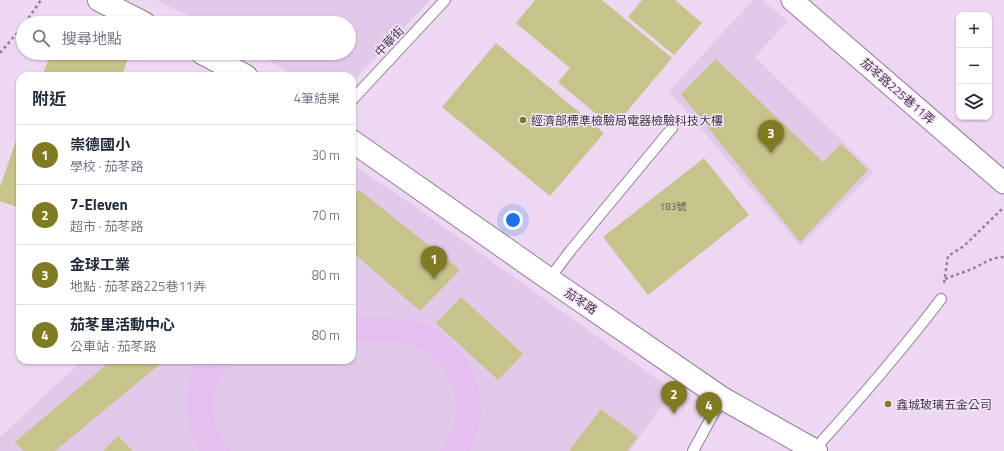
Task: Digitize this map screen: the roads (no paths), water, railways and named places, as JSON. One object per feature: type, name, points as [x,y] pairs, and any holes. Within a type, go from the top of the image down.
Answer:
[{"type":"street","points":[[99,0],[130,16]]},
{"type":"street","name":"茄苳路225巷11弄","points":[[792,0],[1004,182]]},
{"type":"street","points":[[215,60],[238,72]]},
{"type":"street","name":"茄苳路","points":[[356,144],[722,398],[815,450]]},
{"type":"lane","name":"中華街","points":[[356,96],[445,0]]},
{"type":"lane","points":[[549,279],[571,250],[672,128]]},
{"type":"lane","points":[[815,450],[875,382],[941,299]]},
{"type":"lane","points":[[693,451],[722,398]]},
{"type":"place","name":"經濟部標準檢驗局電器檢驗科技大樓","points":[[523,120]]},
{"type":"place","name":"金球工業","points":[[771,153]]},
{"type":"place","name":"崇德國小","points":[[434,279]]},
{"type":"place","name":"鑫城玻璃五金公司","points":[[888,404]]},
{"type":"place","name":"7-Eleven","points":[[674,414]]},
{"type":"place","name":"茄苳里活動中心","points":[[709,425]]}]
